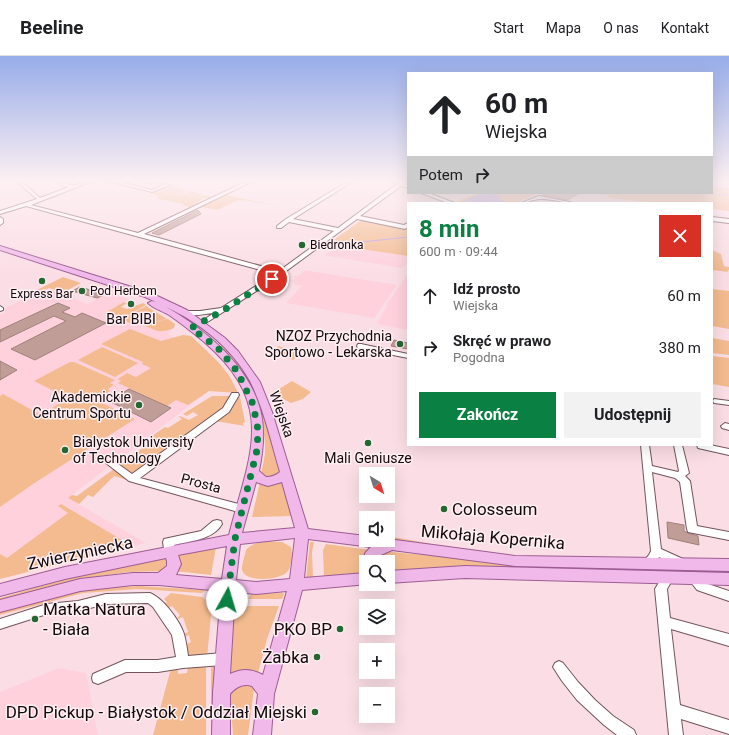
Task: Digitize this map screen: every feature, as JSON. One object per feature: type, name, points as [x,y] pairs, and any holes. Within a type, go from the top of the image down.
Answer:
[{"type":"main road","name":"Wiejska","points":[[0,248],[67,269],[80,276],[159,306],[222,340],[235,353],[255,382],[286,472],[299,516],[302,533],[296,586],[266,694],[262,735]]},
{"type":"main road","name":"Wiejska","points":[[0,254],[60,272],[148,294],[184,312],[237,371],[250,395],[258,430],[257,450],[235,539],[228,586],[221,692],[221,735]]},
{"type":"main road","points":[[60,272],[67,269]]},
{"type":"main road","points":[[253,471],[256,476],[266,482],[277,480],[286,472]]},
{"type":"main road","name":"Mikołaja Kopernika","points":[[235,539],[266,534],[302,533],[359,541]]},
{"type":"main road","name":"Zwierzyniecka","points":[[0,590],[51,576],[235,539]]},
{"type":"main road","name":"Mikołaja Kopernika","points":[[395,545],[515,561],[579,563],[647,562],[729,565]]},
{"type":"main road","points":[[370,555],[387,547]]},
{"type":"main road","points":[[159,579],[170,573],[173,569],[174,560],[169,552]]},
{"type":"main road","points":[[395,577],[465,572],[729,579]]},
{"type":"main road","points":[[0,606],[80,585],[133,579],[159,579],[256,588],[296,586],[359,580]]},
{"type":"main road","points":[[221,692],[232,680],[247,677],[254,678],[260,682],[264,687],[266,694]]},
{"type":"street","points":[[53,212],[280,273]]},
{"type":"street","points":[[138,235],[187,212]]},
{"type":"street","points":[[279,227],[302,212]]},
{"type":"street","points":[[196,326],[224,310],[280,273],[363,212]]},
{"type":"street","points":[[356,217],[407,226]]},
{"type":"street","points":[[713,219],[729,220]]},
{"type":"street","points":[[288,220],[339,230]]},
{"type":"street","points":[[184,312],[204,313],[224,310]]},
{"type":"street","points":[[361,346],[407,356]]},
{"type":"street","points":[[132,479],[226,410],[235,395]]},
{"type":"street","points":[[717,401],[729,403]]},
{"type":"street","points":[[645,446],[656,551],[654,557],[647,562]]},
{"type":"street","points":[[678,446],[684,473],[678,475]]},
{"type":"street","points":[[702,446],[729,452]]},
{"type":"street","name":"Prosta","points":[[111,463],[132,479],[242,509]]},
{"type":"street","points":[[647,468],[678,475],[685,481],[692,529],[729,536]]},
{"type":"street","points":[[169,552],[168,542],[204,534],[218,524]]},
{"type":"street","points":[[656,551],[684,564]]},
{"type":"street","points":[[642,576],[660,589]]},
{"type":"street","points":[[668,577],[660,589],[676,735]]},
{"type":"street","points":[[693,577],[701,588],[729,596]]},
{"type":"street","points":[[0,624],[47,609],[78,606],[106,599],[150,598],[157,603],[172,623],[178,634],[183,662]]},
{"type":"street","points":[[664,622],[729,640]]},
{"type":"street","points":[[98,678],[125,666],[158,666],[183,662],[223,659]]},
{"type":"street","points":[[559,667],[588,704],[627,734]]},
{"type":"street","points":[[674,710],[729,727]]},
{"type":"shaded area","points":[[363,219],[407,229],[407,256],[328,244]]},
{"type":"shaded area","points":[[343,246],[407,256],[407,264],[402,268],[323,255]]},
{"type":"shaded area","points":[[713,250],[721,254],[724,266],[729,267],[729,270],[727,271],[729,272],[713,270]]},
{"type":"shaded area","points":[[306,270],[397,285],[374,318],[286,303],[302,286],[293,284],[295,282],[292,281],[295,278],[293,277],[298,276]]},
{"type":"shaded area","points":[[407,275],[407,330],[377,323],[388,305],[386,305]]},
{"type":"shaded area","points":[[63,277],[81,283],[64,292],[49,288],[35,291]]},
{"type":"shaded area","name":"Bialystok University of Technology","points":[[48,288],[88,304],[108,292],[129,299],[106,313],[117,317],[138,307],[156,314],[174,326],[168,334],[174,338],[183,335],[189,336],[207,350],[230,377],[238,393],[209,391],[68,498],[146,543],[22,571],[0,578],[0,315],[5,313],[5,308]]},
{"type":"shaded area","points":[[713,289],[729,291],[729,329],[713,326]]},
{"type":"shaded area","points":[[124,302],[127,303],[121,307],[127,309],[143,303],[146,305],[121,319],[105,313]]},
{"type":"shaded area","points":[[146,306],[167,319],[136,325],[121,320]]},
{"type":"shaded area","points":[[168,319],[175,324],[174,328],[159,331],[139,325]]},
{"type":"shaded area","points":[[130,329],[161,341],[183,335],[191,336],[220,364],[230,377],[238,393],[209,391],[188,405],[176,400],[167,406],[118,383],[121,381],[118,379],[127,373],[136,377],[151,368],[142,364],[143,362],[101,344]]},
{"type":"shaded area","points":[[201,331],[235,357],[250,379],[258,396],[282,473],[267,479],[261,475],[265,454],[265,439],[257,402],[241,369],[234,360],[223,348]]},
{"type":"shaded area","points":[[713,338],[729,341],[729,355],[713,353]]},
{"type":"shaded area","points":[[278,346],[301,353],[293,360],[274,352]]},
{"type":"shaded area","points":[[102,347],[138,363],[115,377],[78,360]]},
{"type":"shaded area","points":[[713,356],[729,358],[729,387],[713,384]]},
{"type":"shaded area","points":[[70,362],[74,362],[115,380],[110,383],[114,385],[108,389],[110,391],[96,400],[135,419],[36,482],[0,507],[0,396],[3,394],[41,415],[68,398],[34,381]]},
{"type":"shaded area","points":[[292,381],[311,392],[303,399],[291,403],[276,395],[279,389]]},
{"type":"shaded area","points":[[212,396],[232,396],[229,404],[127,480],[114,476],[93,497],[88,495],[79,504],[68,498],[72,495],[77,496],[155,439],[152,436],[165,427],[168,428],[182,419],[179,417],[180,416],[189,420],[198,415],[193,412],[187,416],[183,414]]},
{"type":"shaded area","points":[[238,397],[240,397],[245,422],[243,425],[245,426],[215,421]]},
{"type":"shaded area","points":[[284,479],[294,516],[252,517],[260,482]]},
{"type":"shaded area","points":[[61,504],[134,547],[0,579],[0,554],[7,558],[68,513],[58,506]]},
{"type":"shaded area","points":[[395,537],[490,552],[488,554],[431,547],[395,540]]},
{"type":"shaded area","points":[[262,542],[282,542],[291,547],[292,556],[289,569],[286,573],[269,579],[262,579],[248,577],[244,573],[242,564],[246,550]]},
{"type":"shaded area","points":[[310,542],[314,542],[312,552],[313,579],[306,579]]},
{"type":"shaded area","points":[[326,544],[370,550],[366,555],[359,555],[359,575],[324,578],[323,550]]},
{"type":"shaded area","points":[[216,547],[211,575],[174,571],[180,561],[178,554]]},
{"type":"shaded area","points":[[381,551],[456,558],[631,567],[626,569],[627,572],[395,572],[395,555],[378,555]]},
{"type":"shaded area","points":[[168,556],[172,564],[163,571],[129,572],[100,576],[0,602],[0,598],[94,571]]},
{"type":"shaded area","points":[[139,586],[205,590],[202,593],[137,589],[83,593],[0,615],[0,611],[83,589]]},
{"type":"shaded area","points":[[171,593],[202,597],[212,605],[207,658],[187,657],[185,645],[191,642],[189,635],[182,638],[182,635],[188,632],[183,617],[176,620],[180,615],[172,606],[166,610],[164,605],[167,602],[164,599]]},
{"type":"shaded area","points":[[283,593],[282,599],[248,599],[251,594]]},
{"type":"shaded area","points":[[233,606],[279,606],[267,639],[257,677],[230,679]]},
{"type":"shaded area","points":[[206,663],[206,735],[153,735],[170,672],[174,668],[178,669],[178,674],[187,673],[188,666]]},
{"type":"shaded area","points":[[215,663],[214,735],[211,735],[211,664]]},
{"type":"shaded area","points":[[59,668],[86,673],[98,735],[0,735],[0,692]]},
{"type":"shaded area","points":[[238,684],[251,685],[254,689],[248,735],[233,735],[230,694]]},
{"type":"building","points":[[195,212],[199,212],[201,214],[159,235],[152,233]]},
{"type":"building","points":[[80,287],[104,295],[97,298],[72,291]]},
{"type":"building","points":[[58,303],[70,308],[62,312],[75,317],[82,313],[106,323],[35,360],[11,349],[66,321],[54,316],[0,342],[0,330]]},
{"type":"building","name":"NZOZ Przychodnia Sportowo - Lekarska","points":[[394,340],[407,343],[407,349],[391,346]]},
{"type":"building","points":[[0,361],[17,370],[0,380]]},
{"type":"building","name":"Akademickie Centrum Sportu","points":[[129,389],[171,408],[151,422],[109,401]]},
{"type":"building","points":[[667,522],[684,525],[684,531],[698,536],[699,545],[668,538]]},
{"type":"waterway","points":[[325,246],[407,237]]},
{"type":"place","name":"Biedronka","points":[[302,245]]},
{"type":"place","name":"Express Bar","points":[[42,281]]},
{"type":"place","name":"Pod Herbem","points":[[82,291]]},
{"type":"place","name":"Bar BIBI","points":[[131,304]]},
{"type":"place","name":"NZOZ Przychodnia Sportowo - Lekarska","points":[[400,344]]},
{"type":"place","name":"Akademickie Centrum Sportu","points":[[139,405]]},
{"type":"place","name":"Mali Geniusze","points":[[368,443]]},
{"type":"place","name":"Bialystok University of Technology","points":[[65,450]]},
{"type":"place","name":"Colosseum","points":[[444,509]]},
{"type":"place","name":"Matka Natura - Biała","points":[[35,619]]},
{"type":"place","name":"PKO BP","points":[[340,629]]},
{"type":"place","name":"Żabka","points":[[317,657]]},
{"type":"place","name":"DPD Pickup - Białystok / Oddział Miejski","points":[[315,712]]},
{"type":"route","points":[[227,600],[235,539],[253,471],[257,450],[258,430],[250,395],[237,371],[218,348],[191,328],[201,324],[272,279]]}]
